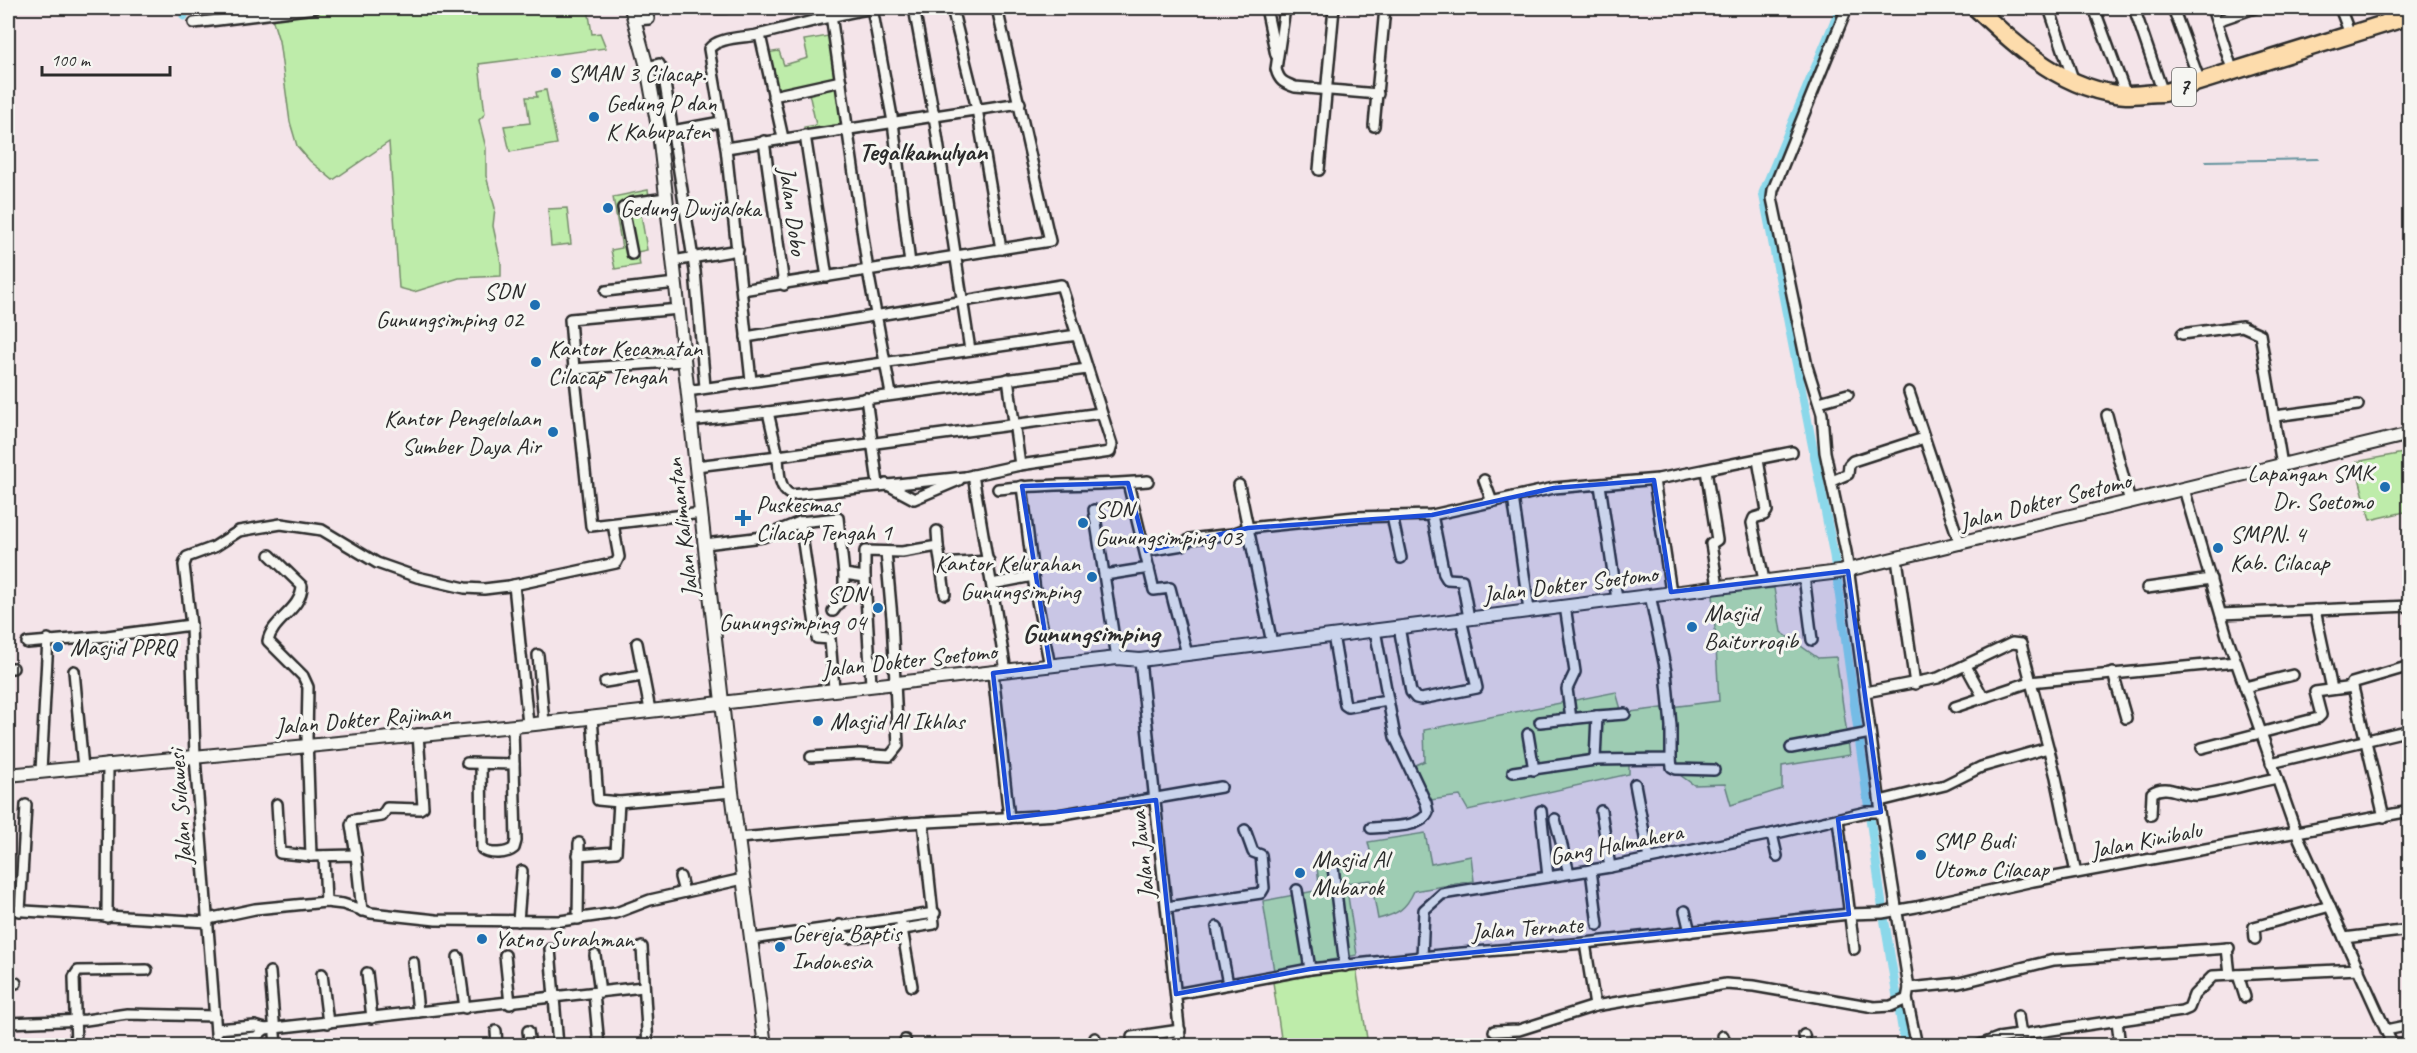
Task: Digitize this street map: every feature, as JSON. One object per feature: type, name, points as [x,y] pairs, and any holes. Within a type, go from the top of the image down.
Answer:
[{"type":"highway","name":"7","points":[[1983,9],[2032,58],[2087,88],[2126,95],[2163,93],[2349,34],[2387,15],[2409,16]]},
{"type":"street","points":[[194,23],[315,8]]},
{"type":"street","name":"Jalan Kalimantan","points":[[631,8],[639,20],[665,132],[666,198],[682,259],[676,283],[683,361],[695,389],[705,544],[742,879],[765,1046]]},
{"type":"street","points":[[639,20],[649,18],[645,8]]},
{"type":"street","points":[[715,8],[725,8]]},
{"type":"street","points":[[711,46],[831,15],[873,8],[893,122],[910,264]]},
{"type":"street","points":[[914,8],[934,116],[970,350]]},
{"type":"street","points":[[952,8],[977,109],[1001,249]]},
{"type":"street","points":[[742,290],[1050,242],[997,8]]},
{"type":"street","points":[[1266,8],[1277,59],[1278,78],[1284,83],[1295,87],[1378,94]]},
{"type":"street","points":[[1277,59],[1285,8]]},
{"type":"street","points":[[1319,170],[1334,8]]},
{"type":"street","points":[[1374,126],[1385,8]]},
{"type":"street","points":[[1847,8],[1772,196],[1807,366],[1824,423],[1825,452],[1832,481],[1844,572],[1866,692],[1864,734],[1890,911],[1909,988],[1905,1000],[1917,1046]]},
{"type":"street","points":[[2049,8],[2074,82]]},
{"type":"street","points":[[2094,8],[2126,95]]},
{"type":"street","points":[[2134,8],[2163,93]]},
{"type":"street","points":[[2173,8],[2200,82]]},
{"type":"street","points":[[2212,8],[2233,72]]},
{"type":"street","points":[[2217,21],[2254,8]]},
{"type":"street","points":[[2340,8],[2349,34]]},
{"type":"street","points":[[831,15],[868,271],[891,394]]},
{"type":"street","points":[[708,34],[711,46],[709,53],[726,148],[751,381]]},
{"type":"street","points":[[760,35],[783,138]]},
{"type":"street","points":[[773,96],[841,81]]},
{"type":"street","points":[[726,148],[1020,103]]},
{"type":"street","points":[[721,122],[665,132],[682,259],[695,389],[1077,335]]},
{"type":"street","points":[[805,135],[828,277]]},
{"type":"street","name":"Jalan Dobo","points":[[764,141],[784,285]]},
{"type":"street","points":[[632,254],[623,208],[625,204],[666,198]]},
{"type":"street","points":[[682,259],[738,250]]},
{"type":"street","points":[[606,291],[676,283]]},
{"type":"street","points":[[746,337],[1061,285],[1112,445],[1110,452],[1020,465],[969,476],[788,495],[782,486],[768,412]]},
{"type":"street","points":[[679,309],[570,319],[589,523],[595,526],[702,513]]},
{"type":"street","points":[[2182,334],[2242,326],[2256,330],[2262,340],[2282,465]]},
{"type":"street","points":[[574,369],[683,361]]},
{"type":"street","points":[[696,421],[1087,369]]},
{"type":"street","points":[[1008,379],[1020,465]]},
{"type":"street","points":[[1909,392],[1959,544]]},
{"type":"street","points":[[1819,402],[1848,394]]},
{"type":"street","points":[[866,398],[882,484]]},
{"type":"street","points":[[2275,416],[2358,405]]},
{"type":"street","points":[[700,466],[1101,413]]},
{"type":"street","points":[[2107,416],[2130,502]]},
{"type":"street","name":"Jalan Dokter Soetomo","points":[[722,701],[1117,658],[1140,660],[1764,580],[1844,572],[2409,434]]},
{"type":"street","points":[[1832,481],[1848,474],[1849,465],[1853,461],[1924,438]]},
{"type":"street","points":[[1146,550],[1183,545],[1190,539],[1232,534],[1248,528],[1330,520],[1432,515],[1554,488],[1654,480],[1792,453]]},
{"type":"street","points":[[1758,460],[1767,511],[1764,515],[1754,518],[1752,523],[1764,580]]},
{"type":"street","points":[[1706,470],[1717,540],[1711,544],[1718,587]]},
{"type":"street","points":[[882,484],[914,499],[969,476]]},
{"type":"street","points":[[969,476],[989,561],[992,584],[1009,818]]},
{"type":"street","points":[[1484,480],[1492,502]]},
{"type":"street","points":[[1654,480],[1671,592]]},
{"type":"street","points":[[998,489],[1148,481]]},
{"type":"street","points":[[1128,483],[1154,590],[1170,588],[1187,654]]},
{"type":"street","points":[[1239,485],[1272,643]]},
{"type":"street","points":[[1600,485],[1617,599]]},
{"type":"street","points":[[1022,486],[1033,576],[1050,666]]},
{"type":"street","points":[[2184,489],[2236,662],[2296,832],[2393,1046]]},
{"type":"street","points":[[1513,497],[1529,610]]},
{"type":"street","points":[[1329,509],[1330,520]]},
{"type":"street","points":[[1094,510],[1117,658]]},
{"type":"street","points":[[1399,627],[1411,692],[1416,698],[1422,699],[1477,688],[1465,619],[1462,580],[1448,579],[1444,574],[1432,515]]},
{"type":"street","points":[[1392,516],[1401,558]]},
{"type":"street","points":[[705,544],[763,537],[800,522],[838,518],[844,596],[833,611]]},
{"type":"street","points":[[800,522],[816,639],[830,639],[834,689]]},
{"type":"street","name":"Jalan Sulawesi","points":[[217,1043],[195,757],[191,624],[184,565],[187,557],[214,547],[239,531],[281,524],[298,524],[322,530],[378,563],[417,577],[465,588],[484,589],[514,585]]},
{"type":"street","points":[[528,724],[514,585],[616,563],[619,557],[614,524]]},
{"type":"street","points":[[937,531],[945,594]]},
{"type":"street","points":[[871,686],[864,552],[938,546]]},
{"type":"street","points":[[811,758],[859,754],[884,757],[895,752],[898,746],[893,684],[892,618],[886,552]]},
{"type":"street","points":[[270,555],[302,586],[297,602],[270,634],[268,641],[303,676],[308,687],[307,745],[311,856]]},
{"type":"street","points":[[1897,559],[1915,684]]},
{"type":"street","points":[[940,564],[989,561]]},
{"type":"street","points":[[1105,575],[1149,568]]},
{"type":"street","points":[[844,574],[865,577]]},
{"type":"street","points":[[992,584],[1033,576]]},
{"type":"street","points":[[1804,576],[1812,640]]},
{"type":"street","points":[[2147,588],[2211,579]]},
{"type":"street","points":[[1650,595],[1666,672],[1672,767],[1714,770]]},
{"type":"street","points":[[1565,606],[1575,672],[1568,689],[1571,718]]},
{"type":"street","points":[[2221,614],[2409,606]]},
{"type":"street","points":[[2315,610],[2332,689]]},
{"type":"street","points":[[27,643],[48,639],[107,636],[191,624]]},
{"type":"street","points":[[1371,828],[1414,823],[1422,820],[1428,812],[1395,737],[1375,630]]},
{"type":"street","points":[[1333,635],[1345,705],[1348,707],[1387,700]]},
{"type":"street","points":[[41,771],[48,639]]},
{"type":"street","points":[[1866,692],[1938,678],[2017,642],[2023,648],[2076,873]]},
{"type":"street","points":[[637,643],[650,710]]},
{"type":"street","points":[[538,655],[544,723]]},
{"type":"street","name":"Jalan Jawa","points":[[1140,660],[1181,1046]]},
{"type":"street","points":[[1955,707],[2030,682],[2236,662]]},
{"type":"street","points":[[1966,666],[1983,697]]},
{"type":"street","points":[[2384,817],[2353,687],[2354,681],[2409,666]]},
{"type":"street","points":[[74,671],[83,768]]},
{"type":"street","points":[[2113,673],[2126,718]]},
{"type":"street","points":[[2245,687],[2293,675]]},
{"type":"street","points":[[605,682],[642,676]]},
{"type":"street","points":[[2202,748],[2320,717],[2315,692],[2353,687]]},
{"type":"street","name":"Jalan Dokter Rajiman","points":[[8,775],[544,723],[722,701]]},
{"type":"street","points":[[1540,722],[1625,714]]},
{"type":"street","points":[[1595,760],[1597,716]]},
{"type":"street","points":[[592,717],[597,798],[600,802],[732,792]]},
{"type":"street","points":[[481,764],[479,830],[482,849],[487,852],[506,852],[514,848],[513,726]]},
{"type":"street","points":[[2271,763],[2409,730]]},
{"type":"street","points":[[362,911],[357,855],[351,825],[353,820],[382,816],[387,808],[420,809],[423,807],[418,734]]},
{"type":"street","points":[[1528,734],[1534,770]]},
{"type":"street","points":[[1791,748],[1864,734]]},
{"type":"street","name":"Gang Halmahera","points":[[1422,957],[1424,910],[1437,897],[1457,890],[1610,867],[1838,819],[1945,785],[1981,767],[2048,748]]},
{"type":"street","points":[[1513,772],[1595,760],[1671,759]]},
{"type":"street","points":[[467,763],[514,765]]},
{"type":"street","points":[[107,917],[108,764]]},
{"type":"street","points":[[2151,815],[2152,793],[2157,789],[2166,788],[2197,795],[2277,778]]},
{"type":"street","points":[[1635,784],[1649,859]]},
{"type":"street","points":[[739,838],[923,822],[1058,815],[1156,800],[1221,787]]},
{"type":"street","points":[[578,855],[615,852],[619,802]]},
{"type":"street","points":[[277,804],[280,853],[311,856],[357,855]]},
{"type":"street","points":[[20,910],[26,805]]},
{"type":"street","points":[[1540,811],[1548,877]]},
{"type":"street","points":[[1600,811],[1610,867]]},
{"type":"street","name":"Jalan Kinibalu","points":[[1890,911],[2076,873],[2409,811]]},
{"type":"street","points":[[1555,819],[1569,873]]},
{"type":"street","points":[[1838,819],[1854,949]]},
{"type":"street","points":[[840,925],[843,934],[849,938],[932,926],[935,913],[923,822]]},
{"type":"street","points":[[1167,907],[1261,893],[1264,888],[1261,853],[1253,852],[1245,830]]},
{"type":"street","points":[[1772,834],[1777,856]]},
{"type":"street","points":[[578,919],[579,843]]},
{"type":"street","points":[[324,856],[326,902]]},
{"type":"street","points":[[1333,867],[1345,966]]},
{"type":"street","points":[[1591,870],[1598,925]]},
{"type":"street","points":[[518,921],[522,872]]},
{"type":"street","points":[[680,877],[684,892]]},
{"type":"street","points":[[8,910],[107,917],[208,920],[255,909],[326,902],[343,904],[362,911],[436,920],[578,919],[616,913],[651,900],[742,879]]},
{"type":"street","points":[[1297,890],[1310,969]]},
{"type":"street","points":[[2255,939],[2254,927],[2330,906]]},
{"type":"street","points":[[1685,911],[1690,932]]},
{"type":"street","name":"Jalan Ternate","points":[[1176,994],[1310,969],[1422,957],[1585,944],[1890,911]]},
{"type":"street","points":[[752,939],[935,913]]},
{"type":"street","points":[[900,918],[912,986]]},
{"type":"street","points":[[1217,927],[1228,984]]},
{"type":"street","points":[[2344,938],[2409,930]]},
{"type":"street","points":[[1585,944],[1595,1006]]},
{"type":"street","points":[[642,947],[648,1046]]},
{"type":"street","points":[[1909,988],[1959,983],[2054,960],[2228,948],[2234,975],[2245,997]]},
{"type":"street","points":[[550,949],[558,1046]]},
{"type":"street","points":[[505,955],[510,1004]]},
{"type":"street","points":[[595,955],[599,1046]]},
{"type":"street","points":[[458,957],[465,1008]]},
{"type":"street","points":[[412,962],[418,1012]]},
{"type":"street","points":[[1977,1046],[1989,1039],[2187,1010],[2194,995],[2210,977],[2359,969]]},
{"type":"street","points":[[75,1046],[74,977],[78,971],[147,970]]},
{"type":"street","points":[[270,972],[270,1029],[276,1046]]},
{"type":"street","points":[[367,973],[372,1018]]},
{"type":"street","points":[[322,975],[328,1023]]},
{"type":"street","points":[[1494,1030],[1519,1030],[1595,1006],[1726,984],[1754,986],[1841,1003],[1891,1006],[1905,1000]]},
{"type":"street","points":[[216,1029],[255,1026],[270,1029],[510,1004],[643,987]]},
{"type":"street","points":[[8,1023],[76,1021],[127,1014],[215,1016]]},
{"type":"street","points":[[2018,1016],[2021,1035]]},
{"type":"street","points":[[2117,1021],[2120,1046]]},
{"type":"street","points":[[2386,1030],[2409,1025]]},
{"type":"street","points":[[217,1043],[256,1037],[270,1029]]},
{"type":"street","points":[[1132,1037],[1180,1030]]},
{"type":"street","points":[[496,1031],[497,1046]]},
{"type":"street","points":[[528,1031],[530,1046]]},
{"type":"highlighted area","points":[[1654,480],[1671,592],[1848,571],[1881,812],[1838,819],[1849,914],[1310,969],[1176,994],[1156,800],[1009,818],[993,673],[1050,666],[1022,486],[1128,483],[1146,551],[1248,528],[1432,515],[1554,488]]},
{"type":"green space","points":[[269,8],[588,8],[592,34],[600,33],[606,48],[479,64],[485,114],[479,120],[486,148],[486,176],[495,208],[493,226],[501,263],[501,276],[459,278],[414,292],[399,288],[389,142],[333,180],[310,161],[297,146],[290,122],[279,41]]},
{"type":"green space","points":[[828,36],[845,126],[805,132],[804,127],[816,125],[809,93],[778,98],[766,53],[779,51],[784,65],[808,58],[804,40]]},
{"type":"green space","points":[[546,90],[557,144],[510,152],[504,126],[530,123],[526,97],[537,97],[536,92]]},
{"type":"green space","points":[[648,190],[652,211],[641,214],[647,250],[637,252],[640,265],[615,269],[611,250],[622,248],[613,197]]},
{"type":"green space","points":[[567,208],[571,244],[551,246],[548,209]]},
{"type":"green space","name":"Lapangan SMK Dr. Soetomo","points":[[2409,452],[2409,511],[2370,520],[2355,462]]},
{"type":"green space","points":[[1774,588],[1781,632],[1818,658],[1836,657],[1850,755],[1782,766],[1782,789],[1731,805],[1725,784],[1694,785],[1649,753],[1629,758],[1629,774],[1468,810],[1460,796],[1423,801],[1406,769],[1425,761],[1424,730],[1616,692],[1622,713],[1719,701],[1713,594]]},
{"type":"green space","points":[[1425,833],[1431,864],[1471,856],[1474,881],[1414,891],[1400,910],[1378,919],[1371,880],[1346,883],[1357,955],[1274,971],[1263,901],[1320,890],[1317,868],[1372,859],[1368,842]]},
{"type":"green space","points":[[1356,967],[1368,1045],[1282,1045],[1273,982]]},
{"type":"waterway","points":[[183,8],[184,16]]},
{"type":"waterway","points":[[1840,8],[1763,193],[1834,556],[1882,905],[1905,1046]]},
{"type":"waterway","points":[[2206,161],[2318,159]]},
{"type":"place","name":"SMAN 3 Cilacap.","points":[[556,73]]},
{"type":"place","name":"Gedung P dan K Kabupaten","points":[[594,117]]},
{"type":"place","name":"Gedung Dwijaloka","points":[[608,208]]},
{"type":"place","name":"SDN Gunungsimping 02","points":[[535,305]]},
{"type":"place","name":"Kantor Kecamatan Cilacap Tengah","points":[[536,362]]},
{"type":"place","name":"Kantor Pengelolaan Sumber Daya Air","points":[[553,432]]},
{"type":"place","name":"Lapangan SMK Dr. Soetomo","points":[[2385,487]]},
{"type":"place","name":"Puskesmas Cilacap Tengah 1","points":[[743,518]]},
{"type":"place","name":"SDN Gunungsimping 03","points":[[1083,523]]},
{"type":"place","name":"SMPN. 4 Kab. Cilacap","points":[[2218,548]]},
{"type":"place","name":"Kantor Kelurahan Gunungsimping","points":[[1092,577]]},
{"type":"place","name":"SDN Gunungsimping 04","points":[[878,608]]},
{"type":"place","name":"Masjid Baiturroqib","points":[[1692,627]]},
{"type":"place","name":"Masjid PPRQ","points":[[58,647]]},
{"type":"place","name":"Masjid Al Ikhlas","points":[[818,721]]},
{"type":"place","name":"SMP Budi Utomo Cilacap","points":[[1921,855]]},
{"type":"place","name":"Masjid Al Mubarok","points":[[1300,873]]},
{"type":"place","name":"Yatno Surahman","points":[[482,939]]},
{"type":"place","name":"Gereja Baptis Indonesia","points":[[780,947]]},
{"type":"district","name":"Tegalkamulyan","points":[[923,151]]},
{"type":"district","name":"Gunungsimping","points":[[1091,633]]}]
